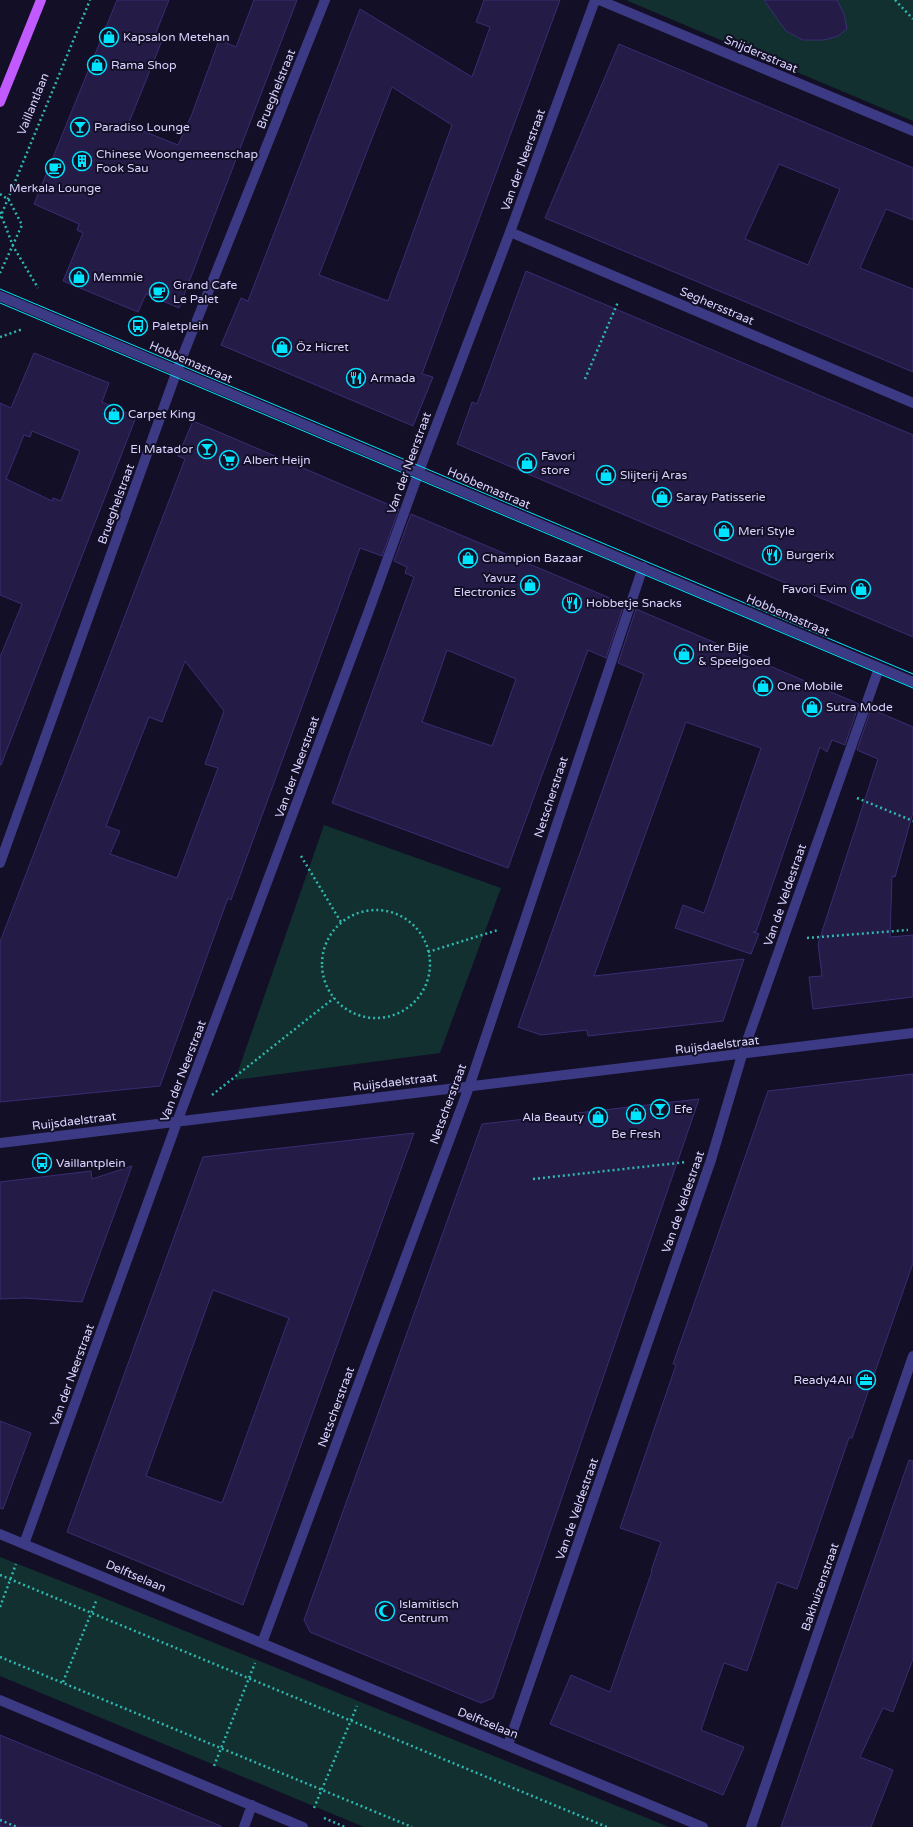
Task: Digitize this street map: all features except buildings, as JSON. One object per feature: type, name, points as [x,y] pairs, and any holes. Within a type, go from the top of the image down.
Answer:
[{"type":"main road","points":[[0,102],[41,0]]},
{"type":"street","name":"Brueghelstraat","points":[[0,863],[177,371],[325,0]]},
{"type":"street","name":"Van der Neerstraat","points":[[24,1544],[177,1122],[287,831],[595,0]]},
{"type":"street","name":"Snijdersstraat","points":[[599,0],[913,131]]},
{"type":"street","name":"Seghersstraat","points":[[510,232],[913,403]]},
{"type":"street","name":"Hobbemastraat","points":[[0,296],[913,682]]},
{"type":"street","name":"Netscherstraat","points":[[262,1644],[469,1087],[643,567]]},
{"type":"street","name":"Van de Veldestraat","points":[[508,1745],[711,1160],[742,1055],[878,668]]},
{"type":"street","name":"Ruijsdaelstraat","points":[[0,1143],[742,1055],[913,1033]]},
{"type":"street","name":"Bakhuizenstraat","points":[[751,1827],[913,1356]]},
{"type":"street","name":"Delftselaan","points":[[0,1534],[703,1827]]},
{"type":"street","points":[[0,1700],[303,1827]]},
{"type":"street","points":[[244,1827],[252,1806]]},
{"type":"path","name":"Vaillantlaan","points":[[0,218],[1,213],[9,200],[90,0]]},
{"type":"path","points":[[895,0],[913,20]]},
{"type":"path","points":[[0,194],[9,200],[22,225],[0,273]]},
{"type":"path","points":[[1,213],[12,246],[55,319]]},
{"type":"path","points":[[585,379],[627,282]]},
{"type":"path","points":[[836,789],[913,821]]},
{"type":"path","points":[[287,831],[341,922]]},
{"type":"path","points":[[372,909],[388,911],[404,917],[416,928],[425,942],[428,952],[430,958],[429,974],[424,989],[416,1001],[403,1010],[389,1016],[374,1018],[359,1015],[346,1009],[334,998],[326,986],[322,973],[322,958],[325,945],[331,932],[341,922],[356,913],[372,909]]},
{"type":"path","points":[[428,952],[524,922]]},
{"type":"path","points":[[782,940],[908,930]]},
{"type":"path","points":[[207,1098],[334,998]]},
{"type":"path","points":[[533,1179],[711,1160]]},
{"type":"path","points":[[0,1607],[24,1544]]},
{"type":"path","points":[[0,1575],[607,1827]]},
{"type":"path","points":[[63,1682],[106,1578]]},
{"type":"path","points":[[206,1786],[262,1644]]},
{"type":"path","points":[[0,1657],[412,1827]]},
{"type":"path","points":[[312,1813],[365,1686]]},
{"type":"path","points":[[0,1820],[17,1827]]},
{"type":"green space","points":[[913,0],[913,121],[628,1]]},
{"type":"green space","points":[[324,825],[501,888],[440,1053],[235,1080]]},
{"type":"green space","points":[[0,1557],[669,1827],[364,1827],[0,1676]]},
{"type":"tram line","points":[[0,289],[913,674]]},
{"type":"tram line","points":[[0,303],[913,688]]},
{"type":"place","name":"Kapsalon Metehan","points":[[109,37]]},
{"type":"place","name":"Rama Shop","points":[[97,65]]},
{"type":"place","name":"Paradiso Lounge","points":[[80,127]]},
{"type":"place","name":"Chinese Woongemeenschap Fook Sau","points":[[82,161]]},
{"type":"place","name":"Merkala Lounge","points":[[55,168]]},
{"type":"place","name":"Memmie","points":[[79,277]]},
{"type":"place","name":"Grand Cafe Le Palet","points":[[159,292]]},
{"type":"place","name":"Paletplein","points":[[138,326]]},
{"type":"place","name":"Öz Hicret","points":[[282,347]]},
{"type":"place","name":"Armada","points":[[356,378]]},
{"type":"place","name":"Carpet King","points":[[114,414]]},
{"type":"place","name":"El Matador","points":[[207,449]]},
{"type":"place","name":"Albert Heijn","points":[[229,460]]},
{"type":"place","name":"Favori store","points":[[527,463]]},
{"type":"place","name":"Slijterij Aras","points":[[606,475]]},
{"type":"place","name":"Saray Patisserie","points":[[662,497]]},
{"type":"place","name":"Meri Style","points":[[724,531]]},
{"type":"place","name":"Burgerix","points":[[772,555]]},
{"type":"place","name":"Champion Bazaar","points":[[468,558]]},
{"type":"place","name":"Yavuz Electronics","points":[[530,585]]},
{"type":"place","name":"Favori Evim","points":[[861,589]]},
{"type":"place","name":"Hobbetje Snacks","points":[[572,603]]},
{"type":"place","name":"Inter Bije & Speelgoed","points":[[684,654]]},
{"type":"place","name":"One Mobile","points":[[763,686]]},
{"type":"place","name":"Sutra Mode","points":[[812,707]]},
{"type":"place","name":"Efe","points":[[660,1109]]},
{"type":"place","name":"Be Fresh","points":[[636,1114]]},
{"type":"place","name":"Ala Beauty","points":[[598,1117]]},
{"type":"place","name":"Vaillantplein","points":[[42,1163]]},
{"type":"place","name":"Ready4All","points":[[866,1380]]},
{"type":"place","name":"Islamitisch Centrum","points":[[385,1611]]}]
